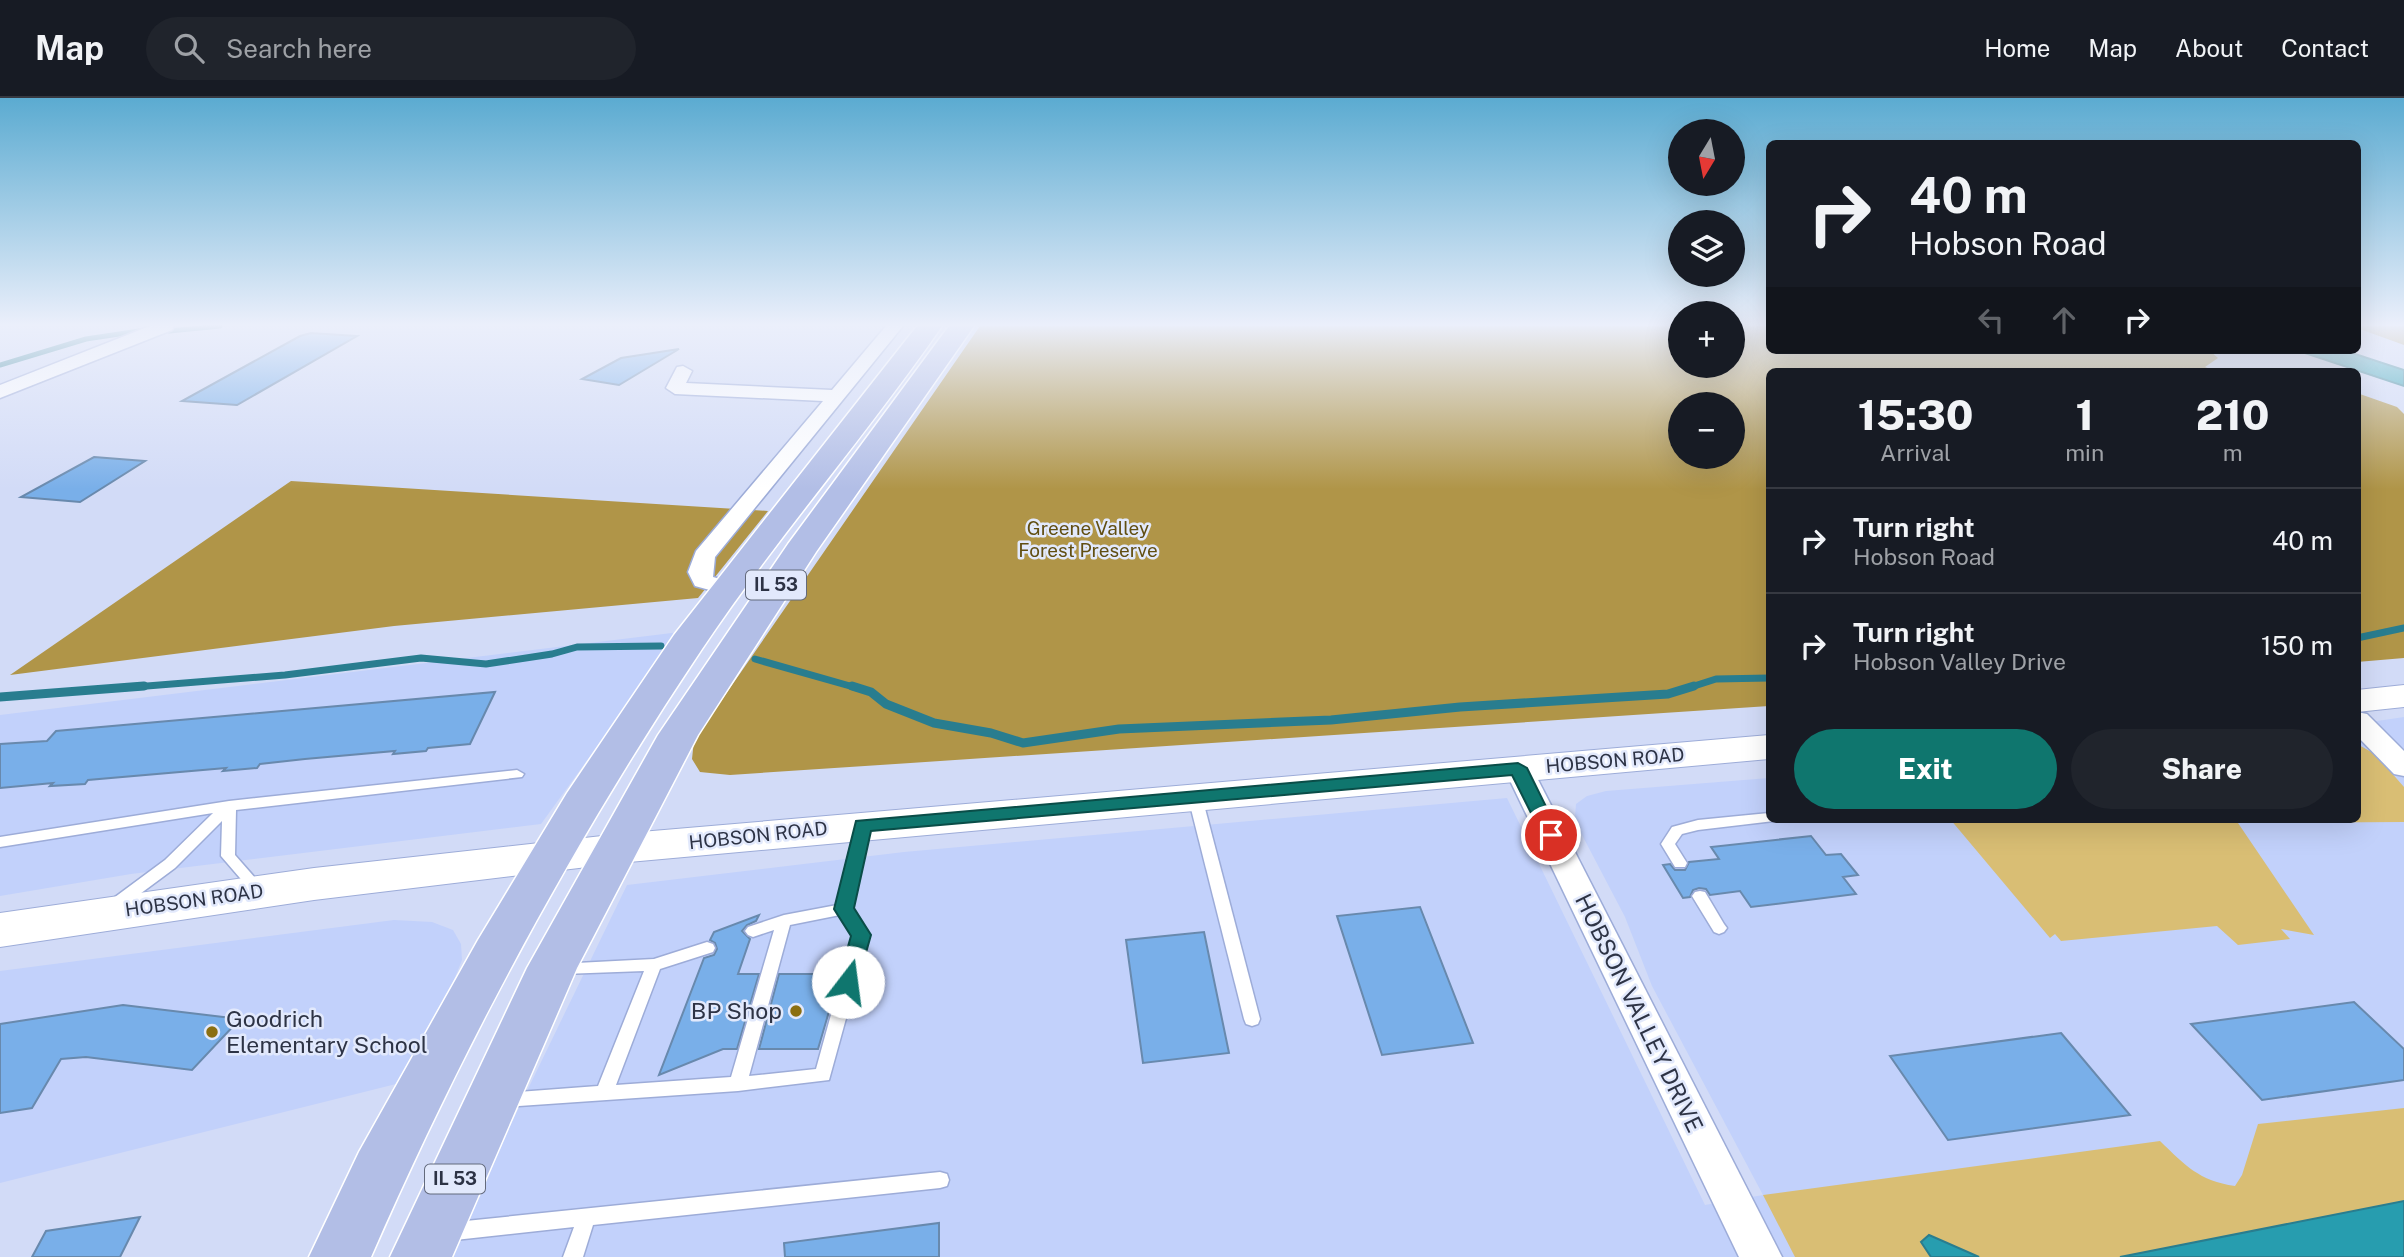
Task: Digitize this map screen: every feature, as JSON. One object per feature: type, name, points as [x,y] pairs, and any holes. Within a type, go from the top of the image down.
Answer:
[{"type":"main road","name":"IL 53","points":[[340,1257],[380,1170],[549,857],[641,709],[728,588],[888,380]]},
{"type":"main road","name":"IL 53","points":[[426,1245],[552,968],[678,735],[732,650],[924,380]]},
{"type":"main road","name":"HOBSON ROAD","points":[[0,930],[260,891],[616,849],[863,825],[1766,747]]},
{"type":"street","points":[[0,392],[30,380]]},
{"type":"street","points":[[679,380],[675,388],[835,396]]},
{"type":"street","points":[[728,588],[703,581],[700,572],[705,556],[849,380]]},
{"type":"street","points":[[2361,724],[2404,767]]},
{"type":"street","name":"HOBSON VALLEY DRIVE","points":[[1518,768],[1758,1257]]},
{"type":"lane","points":[[0,842],[229,806],[517,774]]},
{"type":"lane","points":[[1195,797],[1252,1019]]},
{"type":"lane","points":[[229,806],[228,856],[260,891]]},
{"type":"lane","points":[[104,913],[170,864],[229,806]]},
{"type":"lane","points":[[1681,863],[1668,844],[1677,830],[1698,825],[1766,818]]},
{"type":"lane","points":[[490,1101],[738,1084],[823,1075],[861,935],[844,909],[863,825]]},
{"type":"lane","points":[[1700,896],[1719,928]]},
{"type":"lane","points":[[753,931],[784,921],[844,909]]},
{"type":"lane","points":[[738,1084],[784,921]]},
{"type":"lane","points":[[552,968],[654,965],[708,948]]},
{"type":"lane","points":[[604,1093],[654,965]]},
{"type":"lane","points":[[426,1245],[586,1219],[940,1180]]},
{"type":"lane","points":[[573,1257],[586,1219]]},
{"type":"shaded area","points":[[2386,380],[2404,380],[2404,386]]},
{"type":"shaded area","points":[[680,632],[541,824],[131,874],[0,896],[0,715]]},
{"type":"shaded area","points":[[2404,717],[2404,1257],[453,1257],[491,1165],[627,885],[904,852],[1507,798],[1705,1205],[1763,1195],[1652,986],[1625,917],[1581,833],[1575,817],[1576,804],[1587,796],[1606,791],[1766,778],[1766,823],[2361,823],[2361,723]]},
{"type":"shaded area","points":[[2361,746],[2375,754],[2404,787],[2404,822],[2361,822]]},
{"type":"shaded area","points":[[1953,823],[2238,823],[2314,935],[2281,929],[2290,939],[2238,945],[2217,926],[2061,941],[2055,934],[2050,938]]},
{"type":"shaded area","name":"Goodrich Elementary School","points":[[394,920],[432,922],[453,930],[461,944],[462,960],[454,980],[396,1084],[0,1183],[0,971]]},
{"type":"shaded area","points":[[2404,1108],[2404,1257],[1795,1257],[1763,1195],[2160,1141],[2202,1176],[2235,1186],[2242,1175],[2258,1124]]},
{"type":"shaded area","points":[[2404,1201],[2404,1257],[2120,1257]]},
{"type":"shaded area","points":[[1929,1235],[1979,1257],[1931,1257],[1921,1242]]},
{"type":"green space","name":"Greene Valley Forest Preserve","points":[[943,380],[1766,380],[1766,706],[730,775],[700,772],[692,759],[694,740]]},
{"type":"green space","points":[[2361,394],[2397,407],[2404,414],[2404,658],[2361,662]]},
{"type":"green space","points":[[291,481],[768,511],[698,598],[394,626],[10,675]]},
{"type":"building","points":[[220,380],[280,380],[237,405],[182,401]]},
{"type":"building","points":[[589,380],[627,380],[619,385]]},
{"type":"building","points":[[94,457],[145,461],[80,502],[21,497]]},
{"type":"building","points":[[495,692],[470,744],[428,748],[426,751],[393,754],[395,751],[260,764],[257,768],[223,771],[226,768],[88,780],[85,784],[50,786],[53,783],[0,788],[0,744],[47,741],[56,731]]},
{"type":"building","points":[[1811,836],[1826,855],[1841,854],[1858,875],[1843,877],[1856,894],[1751,907],[1740,891],[1710,895],[1706,889],[1699,888],[1693,890],[1690,897],[1683,898],[1663,865],[1670,864],[1675,870],[1685,870],[1689,862],[1719,859],[1711,847]]},
{"type":"building","points":[[1420,907],[1473,1043],[1382,1055],[1337,916]]},
{"type":"building","points":[[759,915],[756,921],[742,931],[750,939],[738,974],[759,974],[737,1049],[723,1049],[659,1075],[704,958],[714,955],[717,949],[715,943],[710,940],[714,932]]},
{"type":"building","points":[[1204,932],[1229,1053],[1143,1063],[1126,940]]},
{"type":"building","name":"BP Shop","points":[[779,974],[840,974],[818,1049],[759,1049]]},
{"type":"building","points":[[2354,1002],[2404,1049],[2404,1080],[2262,1100],[2191,1024]]},
{"type":"building","points":[[123,1005],[240,1019],[192,1070],[86,1057],[61,1059],[32,1108],[0,1113],[0,1024]]},
{"type":"building","points":[[2061,1033],[2130,1115],[1948,1140],[1890,1056]]},
{"type":"building","points":[[140,1217],[120,1257],[32,1257],[46,1231]]},
{"type":"building","points":[[939,1223],[939,1257],[785,1257],[784,1243]]},
{"type":"waterway","points":[[2361,637],[2404,628]]},
{"type":"waterway","points":[[122,688],[285,675],[421,658],[486,664],[552,654],[577,647],[661,646]]},
{"type":"waterway","points":[[755,659],[857,688]]},
{"type":"waterway","points":[[1688,688],[1716,679],[1766,678]]},
{"type":"waterway","points":[[0,697],[144,686]]},
{"type":"waterway","points":[[852,686],[871,692],[886,704],[934,723],[991,733],[1023,743],[1119,729],[1331,720],[1460,707],[1668,694],[1694,686]]},
{"type":"place","name":"BP Shop","points":[[796,1011]]},
{"type":"place","name":"Goodrich Elementary School","points":[[212,1032]]},
{"type":"route","points":[[848,982],[861,935],[844,909],[863,825],[1518,768],[1551,835]]}]
